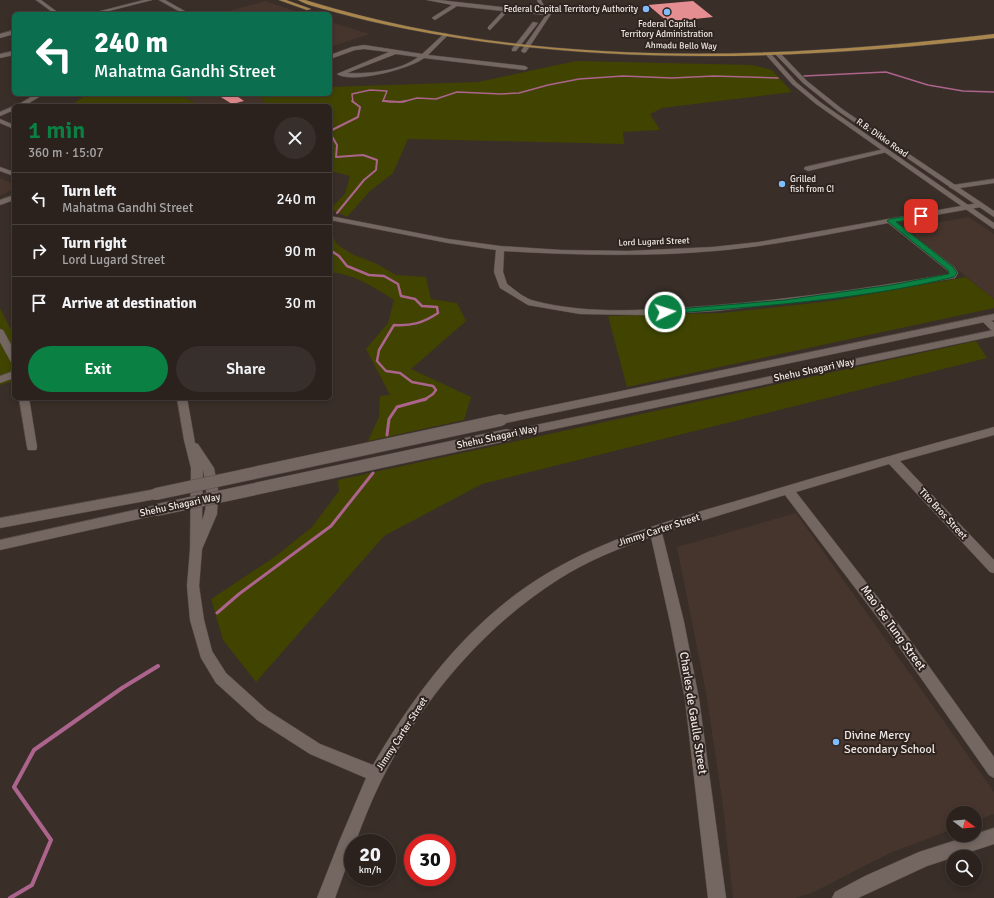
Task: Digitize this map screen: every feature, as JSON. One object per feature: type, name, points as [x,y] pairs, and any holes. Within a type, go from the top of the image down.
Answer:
[{"type":"main road","points":[[281,0],[317,12]]},
{"type":"main road","name":"Ahmadu Bello Way","points":[[300,0],[367,19],[445,35],[499,42],[516,47]]},
{"type":"main road","points":[[332,17],[351,22]]},
{"type":"main road","name":"Ahmadu Bello Way","points":[[526,48],[670,56],[768,55],[844,51],[994,36]]},
{"type":"main road","points":[[499,42],[523,38]]},
{"type":"main road","name":"Ahmadu Bello Way","points":[[433,39],[641,60],[702,62],[784,60],[893,53],[994,42]]},
{"type":"main road","points":[[532,40],[547,48]]},
{"type":"street","points":[[38,0],[55,12]]},
{"type":"street","points":[[127,0],[134,4]]},
{"type":"street","points":[[100,12],[150,0]]},
{"type":"street","points":[[161,0],[184,12]]},
{"type":"street","points":[[429,0],[507,10],[544,12]]},
{"type":"street","points":[[526,48],[532,40],[544,12],[539,0]]},
{"type":"street","points":[[435,18],[456,4]]},
{"type":"street","points":[[490,28],[507,10]]},
{"type":"street","points":[[516,47],[544,12]]},
{"type":"street","points":[[0,36],[12,33]]},
{"type":"street","points":[[394,52],[340,74],[376,73],[405,65],[423,56],[445,35]]},
{"type":"street","points":[[332,56],[360,47],[525,68]]},
{"type":"street","points":[[0,56],[12,53]]},
{"type":"street","name":"R.B. Dikko Road","points":[[778,54],[805,82],[870,131],[994,215]]},
{"type":"street","name":"R.B. Dikko Road","points":[[768,55],[794,83],[824,107],[994,227]]},
{"type":"street","points":[[23,104],[37,96]]},
{"type":"street","points":[[0,114],[12,109]]},
{"type":"street","points":[[0,120],[12,126]]},
{"type":"street","points":[[808,169],[885,151]]},
{"type":"street","points":[[0,170],[12,173]]},
{"type":"street","points":[[953,187],[994,182]]},
{"type":"street","points":[[0,204],[12,198]]},
{"type":"street","name":"Lord Lugard Street","points":[[332,218],[448,241],[500,248],[604,253],[713,249],[780,241],[978,205]]},
{"type":"street","points":[[500,248],[499,277],[503,286],[511,294],[533,304],[552,309],[570,311],[665,312],[785,302],[891,287],[952,276],[954,273],[951,268],[890,221]]},
{"type":"street","points":[[989,318],[994,328]]},
{"type":"street","name":"Shehu Shagari Way","points":[[0,523],[156,494],[989,318]]},
{"type":"street","points":[[0,332],[12,356]]},
{"type":"street","name":"Shehu Shagari Way","points":[[0,545],[507,435],[994,332]]},
{"type":"street","points":[[0,380],[12,375]]},
{"type":"street","points":[[24,400],[32,447]]},
{"type":"street","points":[[183,400],[189,440],[196,468],[196,550],[194,586],[197,620],[206,652],[220,678],[262,715],[315,749],[376,774]]},
{"type":"street","name":"Jimmy Carter Street","points":[[326,898],[341,854],[376,774],[405,725],[436,683],[473,640],[515,603],[554,576],[588,557],[618,543],[787,489],[993,432]]},
{"type":"street","name":"Tito Bros Street","points":[[892,460],[994,568]]},
{"type":"street","name":"Mao Tse Tung Street","points":[[787,489],[895,630],[994,770]]},
{"type":"street","name":"Charles de Gaulle Street","points":[[655,530],[678,622],[692,699],[718,898]]},
{"type":"street","points":[[841,898],[870,882],[925,858],[994,836]]},
{"type":"shaded area","points":[[265,1],[297,12],[225,12]]},
{"type":"shaded area","points":[[332,23],[370,34],[332,46]]},
{"type":"shaded area","points":[[576,61],[752,65],[772,70],[792,92],[662,108],[650,114],[660,130],[623,132],[624,144],[408,139],[393,173],[369,192],[347,217],[332,210],[332,207],[345,194],[350,176],[332,172],[332,104],[266,104],[259,96],[332,96],[332,87],[478,82]]},
{"type":"shaded area","points":[[85,96],[181,96],[198,104],[73,104]]},
{"type":"shaded area","points":[[181,96],[259,96],[266,104],[198,104]]},
{"type":"shaded area","points":[[0,178],[12,183],[12,190],[0,196]]},
{"type":"shaded area","points":[[969,217],[994,234],[994,299],[906,228]]},
{"type":"shaded area","points":[[332,236],[338,245],[352,254],[377,264],[396,275],[426,277],[431,299],[457,303],[466,321],[411,369],[471,397],[464,420],[368,441],[379,417],[380,396],[390,395],[366,349],[388,323],[394,300],[356,278],[332,272]]},
{"type":"shaded area","points":[[966,277],[994,299],[994,308],[627,387],[608,316],[722,313],[832,301]]},
{"type":"shaded area","points":[[0,308],[12,332],[12,382],[0,385]]},
{"type":"shaded area","points":[[976,341],[987,358],[482,484],[384,536],[256,682],[223,640],[211,599],[276,556],[312,527],[339,491],[338,480]]},
{"type":"shaded area","name":"Divine Mercy Secondary School","points":[[796,513],[994,792],[994,814],[982,818],[982,806],[946,806],[946,832],[888,854],[812,893],[795,898],[733,898],[723,806],[706,692],[677,547]]},
{"type":"building","points":[[693,1],[713,17],[668,22],[648,5]]},
{"type":"building","points":[[219,96],[237,96],[244,101],[232,104]]},
{"type":"waterway","points":[[804,76],[886,72],[928,85],[963,91],[994,92]]},
{"type":"waterway","points":[[405,101],[417,98],[436,99],[457,92],[501,94],[519,93],[548,85],[579,79],[623,76],[672,78],[714,76],[778,78]]},
{"type":"waterway","points":[[353,102],[352,94],[370,90],[387,91],[383,101]]},
{"type":"waterway","points":[[383,101],[405,101]]},
{"type":"waterway","points":[[383,101],[393,102]]},
{"type":"waterway","points":[[332,130],[358,117],[360,107],[353,102]]},
{"type":"waterway","points":[[332,136],[337,145],[336,157],[363,155],[377,160],[376,170],[364,180],[337,213]]},
{"type":"waterway","points":[[332,251],[339,256],[347,266],[369,275],[384,276],[398,284],[401,296],[415,299],[422,306],[437,307],[438,313],[427,319],[412,324],[394,325],[379,350],[377,361],[386,371],[400,373],[412,382],[433,386],[436,390],[425,399]]},
{"type":"waterway","points":[[387,435],[389,419],[397,407],[425,399]]},
{"type":"waterway","points":[[217,613],[239,594],[331,526],[373,473]]},
{"type":"waterway","points":[[10,898],[32,885],[51,840],[14,787],[34,750],[122,688],[158,666]]},
{"type":"place","name":"Federal Capital Territorty Authority","points":[[646,9]]},
{"type":"place","name":"Federal Capital Territory Administration","points":[[667,12]]},
{"type":"place","name":"Grilled fish from CI","points":[[782,184]]},
{"type":"place","name":"Divine Mercy Secondary School","points":[[836,742]]},
{"type":"route","points":[[665,312],[785,302],[891,287],[952,276],[954,273],[951,268],[890,221],[921,216]]}]
